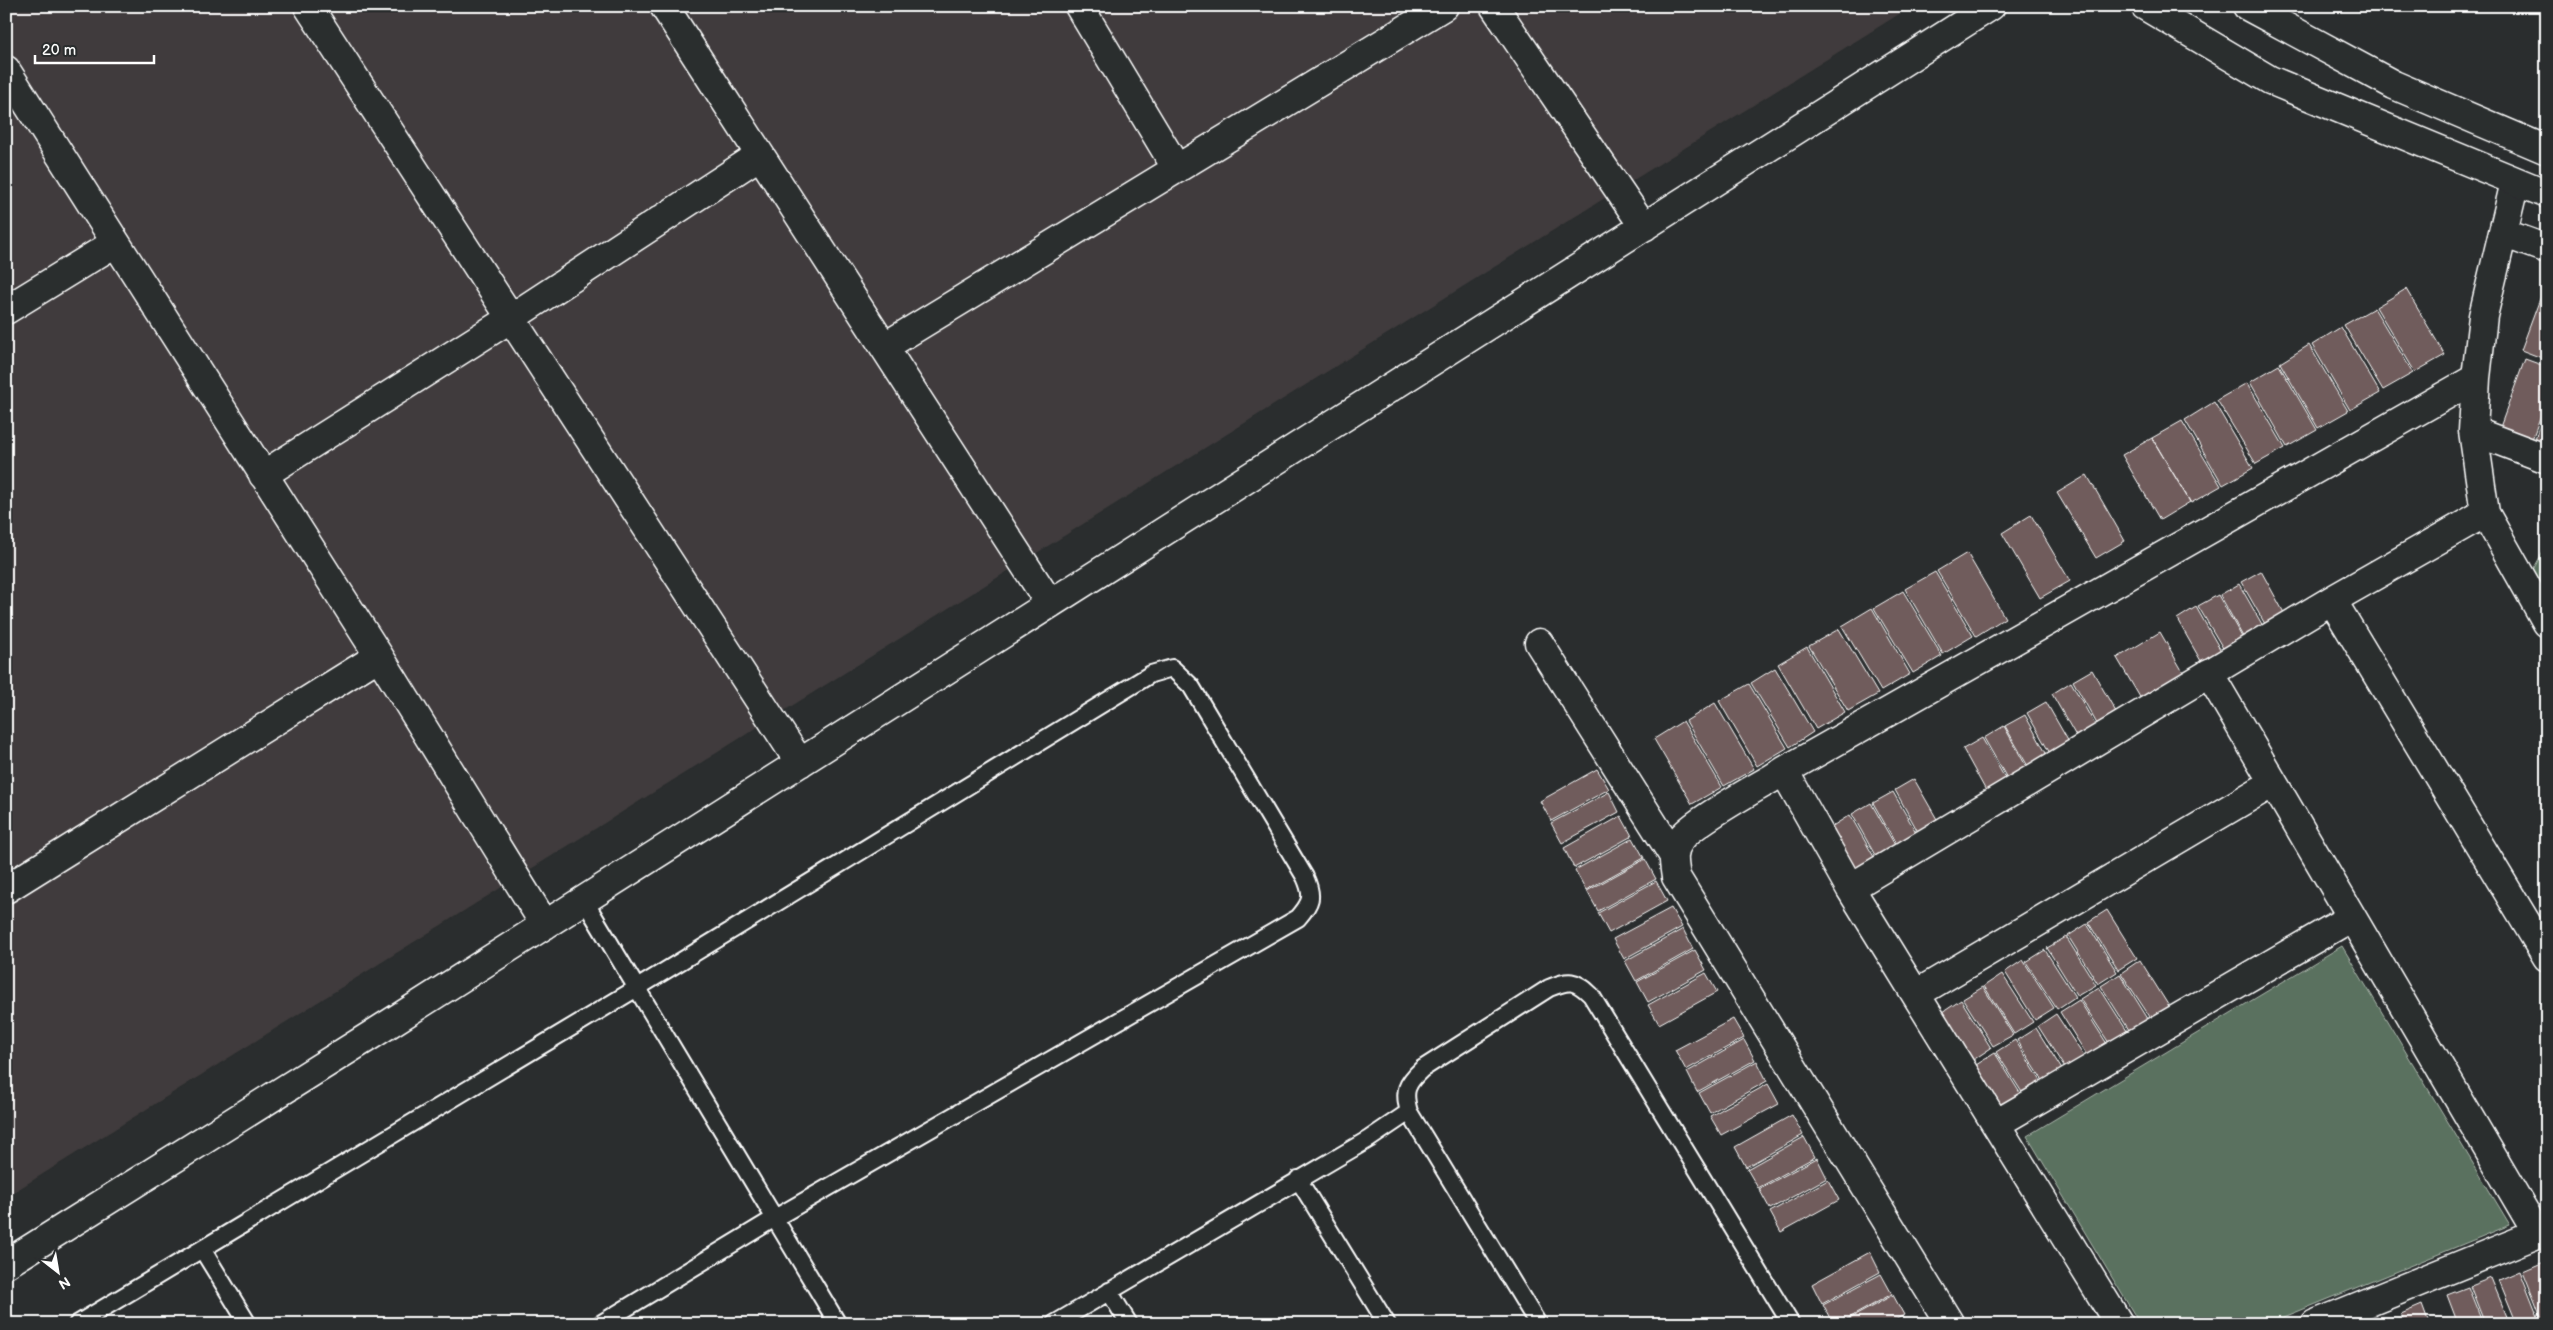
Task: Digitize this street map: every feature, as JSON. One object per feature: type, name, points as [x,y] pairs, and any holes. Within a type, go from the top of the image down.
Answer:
[{"type":"street","points":[[308,6],[800,763]]},
{"type":"street","points":[[664,6],[1050,604]]},
{"type":"street","points":[[1079,6],[1177,169]]},
{"type":"street","points":[[884,347],[1444,6]]},
{"type":"street","points":[[1494,6],[1644,227]]},
{"type":"street","points":[[6,1264],[545,925],[1991,6]]},
{"type":"street","points":[[2145,6],[2270,80],[2547,194]]},
{"type":"street","points":[[2264,10],[2394,85],[2547,150]]},
{"type":"street","points":[[6,70],[379,656],[545,925]]},
{"type":"street","points":[[263,474],[511,318],[760,155]]},
{"type":"street","points":[[2515,182],[2483,316],[2476,378],[2473,431],[2486,513],[2547,623]]},
{"type":"street","points":[[2503,233],[2547,250]]},
{"type":"street","points":[[6,310],[115,243]]},
{"type":"street","points":[[1673,855],[1680,839],[1696,826],[1784,771],[2476,378]]},
{"type":"street","points":[[2473,431],[2547,459]]},
{"type":"street","points":[[1850,888],[2332,600],[2486,513]]},
{"type":"street","points":[[2332,600],[2547,957]]},
{"type":"street","points":[[1539,643],[1673,855],[1676,877],[1950,1324]]},
{"type":"street","points":[[6,889],[379,656]]},
{"type":"street","points":[[2209,673],[2352,917],[2542,1231],[2315,1324]]},
{"type":"street","points":[[1784,771],[1850,888],[2120,1324]]},
{"type":"street","points":[[1916,994],[2273,783]]},
{"type":"street","points":[[1996,1124],[2352,917]]},
{"type":"lane","points":[[77,1324],[637,988],[1152,674],[1172,668],[1192,686],[1305,877],[1311,890],[1309,906],[1298,918],[775,1218],[600,1324]]},
{"type":"lane","points":[[584,900],[838,1324]]},
{"type":"lane","points":[[1538,1324],[1409,1112],[1405,1097],[1409,1081],[1422,1069],[1549,988],[1566,981],[1581,984],[1591,994],[1791,1324]]},
{"type":"lane","points":[[1054,1324],[1369,1139],[1409,1112]]},
{"type":"lane","points":[[1298,1179],[1387,1324]]},
{"type":"lane","points":[[202,1249],[248,1324]]},
{"type":"lane","points":[[1109,1291],[1129,1324]]},
{"type":"shaded area","points":[[6,6],[1912,6],[6,1197]]},
{"type":"green space","points":[[2547,545],[2547,599],[2531,573]]},
{"type":"green space","points":[[2342,946],[2510,1225],[2267,1324],[2140,1324],[2027,1136]]},
{"type":"building","points":[[2547,280],[2547,360],[2521,350]]},
{"type":"building","points":[[2406,289],[2445,355],[2415,372],[2376,307]]},
{"type":"building","points":[[2374,308],[2413,373],[2383,390],[2344,325]]},
{"type":"building","points":[[2341,327],[2380,393],[2350,410],[2312,345]]},
{"type":"building","points":[[2309,345],[2348,411],[2318,428],[2280,363]]},
{"type":"building","points":[[2525,359],[2547,367],[2547,399],[2531,442],[2499,430]]},
{"type":"building","points":[[2279,365],[2317,430],[2287,447],[2250,382]]},
{"type":"building","points":[[2247,383],[2285,448],[2256,464],[2217,400]]},
{"type":"building","points":[[2214,402],[2253,468],[2223,485],[2185,420]]},
{"type":"building","points":[[2547,406],[2547,449],[2533,444]]},
{"type":"building","points":[[2182,421],[2221,486],[2191,503],[2152,438]]},
{"type":"building","points":[[2152,438],[2190,502],[2160,520],[2122,455]]},
{"type":"building","points":[[2087,475],[2125,541],[2096,558],[2057,493]]},
{"type":"building","points":[[2031,515],[2070,581],[2040,598],[2002,533]]},
{"type":"building","points":[[1967,553],[2005,618],[1976,636],[1937,571]]},
{"type":"building","points":[[2261,571],[2288,620],[2269,631],[2241,582]]},
{"type":"building","points":[[1935,572],[1973,636],[1943,654],[1905,589]]},
{"type":"building","points":[[2239,584],[2267,633],[2247,644],[2220,595]]},
{"type":"building","points":[[1903,591],[1942,656],[1913,673],[1874,608]]},
{"type":"building","points":[[2218,595],[2246,644],[2227,655],[2198,606]]},
{"type":"building","points":[[2196,607],[2224,656],[2205,668],[2177,619]]},
{"type":"building","points":[[1872,608],[1910,674],[1881,691],[1842,626]]},
{"type":"building","points":[[1839,629],[1878,694],[1848,711],[1809,646]]},
{"type":"building","points":[[2160,632],[2187,679],[2144,704],[2117,658]]},
{"type":"building","points":[[1807,647],[1845,712],[1816,729],[1778,664]]},
{"type":"building","points":[[1775,668],[1813,732],[1790,747],[1751,683]]},
{"type":"building","points":[[2092,670],[2120,719],[2101,731],[2073,681]]},
{"type":"building","points":[[2071,682],[2099,732],[2080,743],[2052,694]]},
{"type":"building","points":[[1749,684],[1787,748],[1757,766],[1719,701]]},
{"type":"building","points":[[2046,702],[2074,751],[2055,762],[2027,713]]},
{"type":"building","points":[[1715,703],[1754,769],[1724,786],[1686,721]]},
{"type":"building","points":[[2025,715],[2052,764],[2033,775],[2005,726]]},
{"type":"building","points":[[1683,721],[1722,787],[1692,804],[1654,739]]},
{"type":"building","points":[[2004,726],[2031,775],[2012,787],[1984,738]]},
{"type":"building","points":[[1982,738],[2010,787],[1990,798],[1963,749]]},
{"type":"building","points":[[1597,769],[1609,789],[1551,821],[1540,801]]},
{"type":"building","points":[[1914,779],[1942,828],[1922,839],[1895,790]]},
{"type":"building","points":[[1609,792],[1619,812],[1562,843],[1551,823]]},
{"type":"building","points":[[1893,792],[1921,841],[1901,852],[1873,803]]},
{"type":"building","points":[[1871,803],[1899,852],[1880,864],[1852,814]]},
{"type":"building","points":[[1850,815],[1878,864],[1859,876],[1831,827]]},
{"type":"building","points":[[1621,816],[1632,836],[1574,868],[1564,848]]},
{"type":"building","points":[[1633,838],[1644,858],[1586,890],[1575,870]]},
{"type":"building","points":[[1645,859],[1656,879],[1598,911],[1587,891]]},
{"type":"building","points":[[1656,881],[1667,901],[1609,933],[1598,913]]},
{"type":"building","points":[[1671,908],[1682,927],[1624,959],[1613,939]]},
{"type":"building","points":[[2107,910],[2137,958],[2118,970],[2088,922]]},
{"type":"building","points":[[2087,924],[2117,972],[2098,984],[2068,936]]},
{"type":"building","points":[[1683,929],[1693,949],[1636,981],[1625,961]]},
{"type":"building","points":[[2066,937],[2096,985],[2077,996],[2047,948]]},
{"type":"building","points":[[1695,950],[1706,970],[1648,1002],[1637,982]]},
{"type":"building","points":[[2045,950],[2075,997],[2057,1009],[2026,962]]},
{"type":"building","points":[[2023,960],[2054,1008],[2035,1020],[2005,972]]},
{"type":"building","points":[[2140,960],[2170,1008],[2152,1020],[2121,973]]},
{"type":"building","points":[[1706,973],[1717,992],[1659,1024],[1648,1005]]},
{"type":"building","points":[[2002,974],[2033,1022],[2014,1034],[1984,986]]},
{"type":"building","points":[[2120,974],[2150,1022],[2131,1033],[2101,986]]},
{"type":"building","points":[[1983,987],[2013,1035],[1993,1046],[1963,999]]},
{"type":"building","points":[[2099,987],[2129,1034],[2111,1046],[2080,999]]},
{"type":"building","points":[[1961,1000],[1991,1048],[1973,1060],[1943,1012]]},
{"type":"building","points":[[2079,1000],[2109,1047],[2090,1060],[2060,1012]]},
{"type":"building","points":[[2056,1014],[2087,1061],[2068,1073],[2038,1026]]},
{"type":"building","points":[[1733,1019],[1744,1038],[1686,1070],[1675,1050]]},
{"type":"building","points":[[2036,1028],[2066,1076],[2047,1087],[2017,1040]]},
{"type":"building","points":[[1744,1040],[1755,1060],[1697,1092],[1687,1072]]},
{"type":"building","points":[[2015,1040],[2046,1089],[2027,1100],[1996,1052]]},
{"type":"building","points":[[1995,1053],[2025,1101],[2006,1113],[1976,1065]]},
{"type":"building","points":[[1757,1061],[1767,1081],[1710,1113],[1699,1093]]},
{"type":"building","points":[[1768,1084],[1779,1104],[1721,1135],[1710,1116]]},
{"type":"building","points":[[1792,1115],[1803,1135],[1746,1167],[1735,1147]]},
{"type":"building","points":[[1804,1137],[1815,1157],[1758,1188],[1747,1169]]},
{"type":"building","points":[[1817,1158],[1827,1178],[1770,1209],[1759,1189]]},
{"type":"building","points":[[1828,1180],[1839,1200],[1781,1232],[1770,1212]]},
{"type":"building","points":[[1870,1252],[1880,1272],[1822,1304],[1812,1284]]},
{"type":"building","points":[[2544,1262],[2547,1270],[2547,1324],[2544,1324],[2523,1271]]},
{"type":"building","points":[[2520,1271],[2541,1324],[2517,1324],[2499,1280]]},
{"type":"building","points":[[1881,1274],[1892,1294],[1838,1324],[1833,1324],[1823,1305]]},
{"type":"building","points":[[2491,1278],[2510,1324],[2485,1324],[2470,1286]]},
{"type":"building","points":[[2468,1287],[2483,1324],[2458,1324],[2447,1295]]},
{"type":"building","points":[[1893,1295],[1904,1315],[1888,1324],[1840,1324]]},
{"type":"building","points":[[2422,1305],[2429,1324],[2405,1324],[2401,1314]]},
{"type":"building","points":[[1905,1318],[1908,1324],[1894,1324]]},
{"type":"building","points":[[2399,1318],[2402,1324],[2385,1324]]}]
